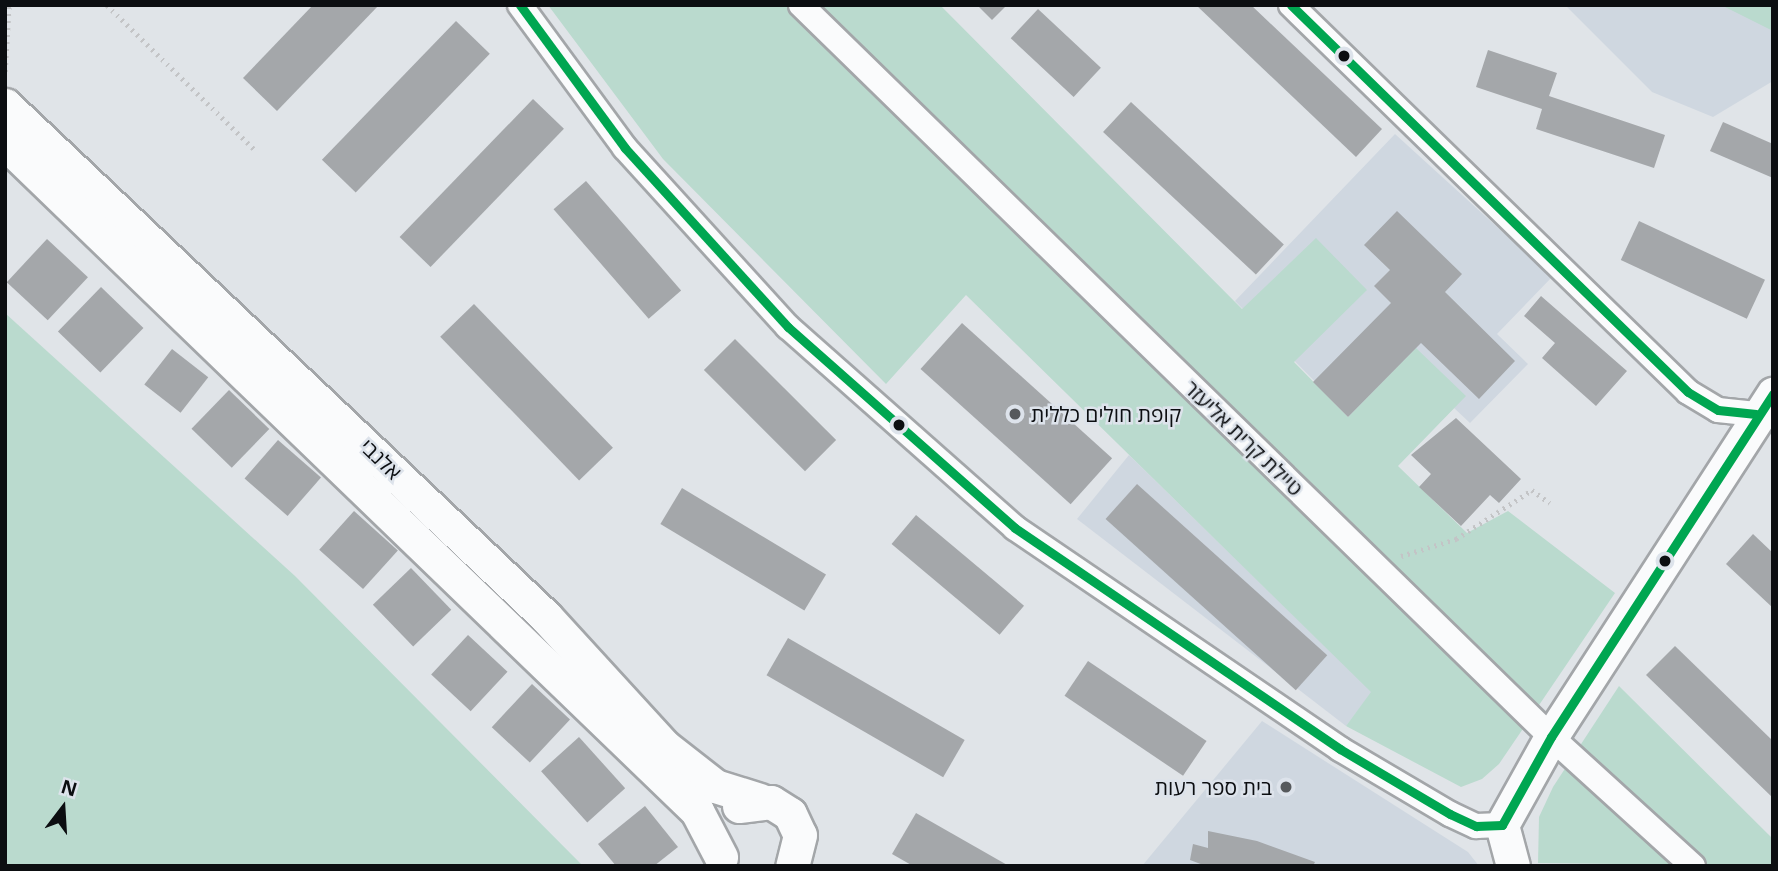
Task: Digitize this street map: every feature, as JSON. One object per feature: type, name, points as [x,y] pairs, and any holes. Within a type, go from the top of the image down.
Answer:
[{"type":"street","points":[[520,5],[625,148],[788,327],[1015,528],[1340,748],[1450,814],[1476,826],[1502,825]]},
{"type":"street","name":"טיילת קרית אליעזר","points":[[801,5],[1551,737],[1693,866]]},
{"type":"street","points":[[1291,5],[1688,392],[1718,410],[1765,404]]},
{"type":"street","name":"אלנבי","points":[[5,105],[546,617],[664,746],[716,786],[760,800],[790,814],[798,859]]},
{"type":"street","name":"אלנבי","points":[[5,143],[697,811],[724,861]]},
{"type":"street","points":[[1513,866],[1502,825],[1551,737],[1765,404]]},
{"type":"street","points":[[724,861],[720,831],[726,818],[747,802],[760,800]]},
{"type":"path","points":[[5,72],[9,5]]},
{"type":"path","points":[[107,5],[254,150]]},
{"type":"path","points":[[1373,564],[1456,539],[1532,490],[1550,503]]},
{"type":"shaded area","points":[[1565,5],[1773,5],[1773,81],[1713,117],[1652,92]]},
{"type":"shaded area","points":[[1395,134],[1552,277],[1497,334],[1528,364],[1470,423],[1454,408],[1398,465],[1235,301]]},
{"type":"shaded area","points":[[1129,455],[1372,692],[1346,726],[1077,519]]},
{"type":"shaded area","name":"בית ספר רעות","points":[[1262,721],[1468,852],[1479,866],[1142,866]]},
{"type":"green space","points":[[548,5],[940,5],[1242,309],[1316,238],[1367,290],[1294,362],[1348,417],[1416,348],[1466,396],[1398,466],[1467,533],[1508,511],[1615,593],[1499,764],[1482,779],[1461,787],[1346,726],[1371,692],[966,295],[886,384],[663,159]]},
{"type":"green space","points":[[1721,5],[1773,5],[1773,31]]},
{"type":"green space","points":[[5,313],[295,576],[583,866],[5,866]]},
{"type":"green space","points":[[1619,686],[1773,839],[1773,866],[1538,863],[1539,817],[1553,787]]},
{"type":"building","points":[[313,5],[379,5],[277,111],[243,78]]},
{"type":"building","points":[[977,5],[1007,5],[992,20]]},
{"type":"building","points":[[1196,5],[1251,5],[1382,129],[1356,157]]},
{"type":"building","points":[[1038,9],[1101,68],[1074,97],[1011,38]]},
{"type":"building","points":[[456,21],[490,54],[356,192],[322,160]]},
{"type":"building","points":[[1488,50],[1557,73],[1549,96],[1665,135],[1654,168],[1536,129],[1542,109],[1476,87]]},
{"type":"building","points":[[533,99],[564,129],[431,267],[400,237]]},
{"type":"building","points":[[1131,102],[1284,245],[1256,275],[1103,132]]},
{"type":"building","points":[[1723,122],[1773,144],[1773,178],[1710,151]]},
{"type":"building","points":[[586,181],[681,290],[649,319],[554,209]]},
{"type":"building","points":[[1397,211],[1462,274],[1445,292],[1515,361],[1479,399],[1421,343],[1348,417],[1313,382],[1391,303],[1374,286],[1390,270],[1364,245]]},
{"type":"building","points":[[1639,221],[1765,280],[1747,319],[1621,260]]},
{"type":"building","points":[[47,239],[88,277],[48,320],[7,282]]},
{"type":"building","points":[[101,287],[143,328],[100,373],[58,332]]},
{"type":"building","points":[[1541,296],[1627,371],[1596,406],[1542,358],[1555,343],[1524,316]]},
{"type":"building","points":[[474,304],[613,448],[579,481],[440,337]]},
{"type":"building","name":"קופת חולים כללית","points":[[962,323],[1112,458],[1071,504],[921,369]]},
{"type":"building","points":[[735,339],[836,440],[805,471],[704,370]]},
{"type":"building","points":[[172,349],[208,377],[181,413],[144,384]]},
{"type":"building","points":[[229,390],[269,429],[232,468],[191,429]]},
{"type":"building","points":[[1456,418],[1521,479],[1499,503],[1490,495],[1461,526],[1419,487],[1431,474],[1411,455]]},
{"type":"building","points":[[278,440],[321,477],[288,516],[245,478]]},
{"type":"building","points":[[1137,484],[1327,655],[1296,690],[1106,519]]},
{"type":"building","points":[[682,488],[826,575],[804,611],[660,524]]},
{"type":"building","points":[[354,511],[398,550],[363,589],[319,550]]},
{"type":"building","points":[[916,515],[1024,606],[1000,635],[892,544]]},
{"type":"building","points":[[1753,534],[1773,553],[1773,608],[1726,564]]},
{"type":"building","points":[[411,568],[451,610],[413,647],[373,605]]},
{"type":"building","points":[[468,635],[507,672],[471,711],[431,674]]},
{"type":"building","points":[[788,638],[965,740],[943,777],[766,675]]},
{"type":"building","points":[[1675,646],[1773,741],[1773,798],[1646,675]]},
{"type":"building","points":[[1088,661],[1207,741],[1183,776],[1065,696]]},
{"type":"building","points":[[532,684],[570,719],[530,763],[492,727]]},
{"type":"building","points":[[579,737],[625,788],[587,822],[541,771]]},
{"type":"building","points":[[645,806],[678,847],[654,866],[616,866],[598,844]]},
{"type":"building","points":[[916,813],[1009,866],[913,866],[892,854]]},
{"type":"building","points":[[1208,831],[1257,841],[1315,862],[1313,866],[1206,866],[1190,860],[1193,844],[1208,848]]},
{"type":"transit line","points":[[520,5],[625,148],[788,327],[1015,528],[1340,749],[1450,814],[1476,826],[1502,825]]},
{"type":"transit line","points":[[1291,5],[1688,392],[1718,410],[1756,414]]},
{"type":"transit line","points":[[1502,825],[1551,737],[1773,394]]},
{"type":"place","name":"קופת חולים כללית","points":[[1015,414]]},
{"type":"place","name":"בית ספר רעות","points":[[1286,787]]}]
